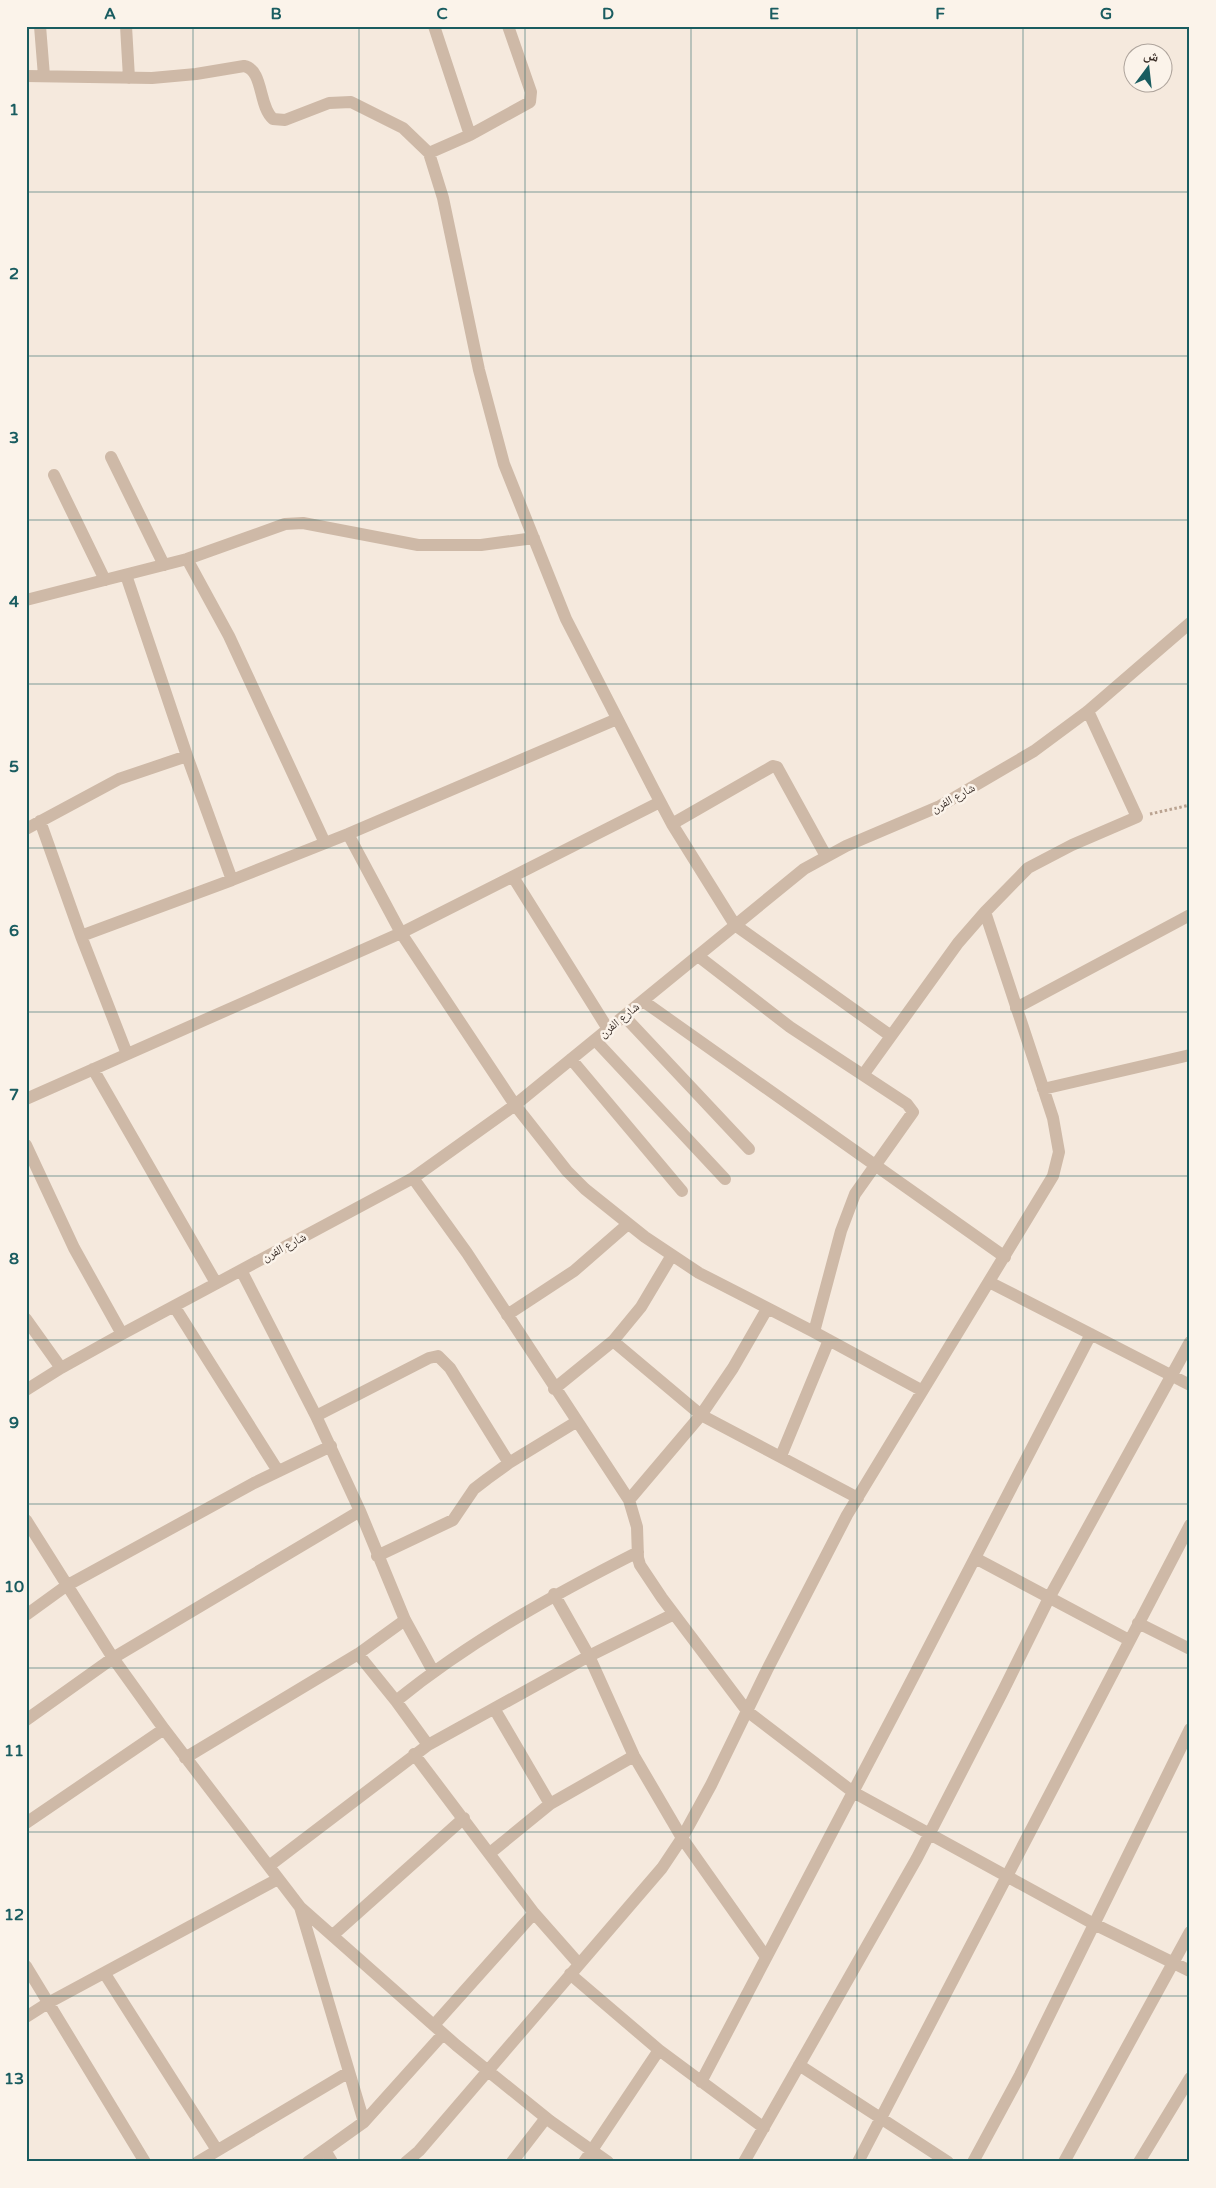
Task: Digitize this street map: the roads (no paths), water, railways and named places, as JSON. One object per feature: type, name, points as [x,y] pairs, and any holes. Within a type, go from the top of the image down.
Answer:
[{"type":"street","points":[[40,26],[44,76]]},
{"type":"street","points":[[126,26],[129,78]]},
{"type":"street","points":[[434,26],[470,136]]},
{"type":"street","points":[[429,153],[470,136],[527,105],[532,98],[508,26]]},
{"type":"street","points":[[26,76],[152,78],[248,66],[256,74],[266,110],[273,119],[285,120],[329,103],[350,102],[404,128],[417,139],[429,153],[443,198],[479,370],[504,464],[566,619],[660,802],[736,925],[891,1036]]},
{"type":"street","points":[[111,457],[164,565]]},
{"type":"street","points":[[54,475],[105,580]]},
{"type":"street","points":[[26,600],[187,559],[285,524],[303,522],[418,545],[481,545],[534,538]]},
{"type":"street","points":[[187,559],[229,636],[325,843]]},
{"type":"street","points":[[126,575],[187,756],[232,880]]},
{"type":"street","name":"شارع الفرن","points":[[26,1390],[60,1368],[122,1334],[413,1178],[515,1105],[736,925],[782,885],[826,856],[940,806],[1034,751],[1088,711],[1190,623]]},
{"type":"street","points":[[863,1075],[958,943],[1028,868],[1072,845],[1137,817],[1088,711]]},
{"type":"street","points":[[81,936],[232,880],[348,834],[617,719]]},
{"type":"street","points":[[26,829],[120,779],[187,756]]},
{"type":"street","points":[[672,824],[773,766],[777,767],[826,856]]},
{"type":"street","points":[[26,1099],[402,933],[660,802]]},
{"type":"street","points":[[40,821],[81,936],[127,1054]]},
{"type":"street","points":[[348,834],[402,933],[515,1105],[567,1171],[585,1189],[628,1224],[699,1273],[921,1390]]},
{"type":"street","points":[[513,877],[608,1028]]},
{"type":"street","points":[[406,2162],[419,2151],[662,1868],[682,1838],[711,1785],[767,1670],[858,1498],[921,1390],[1005,1257],[1053,1176],[1059,1152],[1053,1118],[985,912]]},
{"type":"street","points":[[1016,1008],[1190,915]]},
{"type":"street","points":[[698,956],[790,1027],[907,1104],[913,1112],[855,1194],[849,1207],[814,1332]]},
{"type":"street","points":[[643,1001],[875,1167],[1005,1257]]},
{"type":"street","points":[[624,1016],[749,1149]]},
{"type":"street","points":[[595,1040],[725,1179]]},
{"type":"street","points":[[1043,1089],[1190,1055]]},
{"type":"street","points":[[571,1059],[682,1191]]},
{"type":"street","points":[[93,1069],[216,1283]]},
{"type":"street","points":[[26,1145],[74,1248],[122,1334]]},
{"type":"street","points":[[413,1178],[467,1253],[554,1389],[629,1500],[637,1527],[640,1565],[674,1614],[747,1711],[853,1792],[1094,1924],[1190,1971]]},
{"type":"street","points":[[507,1315],[574,1271],[628,1224]]},
{"type":"street","points":[[554,1389],[613,1341],[641,1307],[672,1255]]},
{"type":"street","points":[[241,1270],[316,1416],[360,1511],[405,1620],[433,1671]]},
{"type":"street","points":[[989,1282],[1190,1385]]},
{"type":"street","points":[[174,1306],[278,1471]]},
{"type":"street","points":[[629,1500],[701,1415],[733,1368],[767,1308]]},
{"type":"street","points":[[26,1319],[60,1368]]},
{"type":"street","points":[[700,2082],[1091,1334]]},
{"type":"street","points":[[781,1456],[829,1340]]},
{"type":"street","points":[[613,1341],[701,1415],[858,1498]]},
{"type":"street","points":[[744,2162],[929,1833],[1049,1598],[1190,1342]]},
{"type":"street","points":[[316,1416],[428,1358],[438,1356],[450,1368],[509,1462]]},
{"type":"street","points":[[377,1556],[453,1520],[474,1489],[509,1462],[576,1422]]},
{"type":"street","points":[[26,1615],[66,1586],[278,1471],[330,1446]]},
{"type":"street","points":[[26,1720],[113,1658],[360,1511]]},
{"type":"street","points":[[27,1522],[113,1658],[185,1758],[300,1907],[488,2071],[546,2118],[608,2162]]},
{"type":"street","points":[[858,2162],[1190,1525]]},
{"type":"street","points":[[396,1701],[433,1671],[554,1594],[638,1552]]},
{"type":"street","points":[[975,1558],[1129,1640]]},
{"type":"street","points":[[554,1594],[589,1656],[634,1756],[682,1838],[766,1957]]},
{"type":"street","points":[[268,1866],[428,1745],[495,1710],[589,1656],[674,1614]]},
{"type":"street","points":[[185,1758],[358,1654],[405,1620]]},
{"type":"street","points":[[1138,1623],[1190,1649]]},
{"type":"street","points":[[358,1654],[428,1745]]},
{"type":"street","points":[[495,1710],[550,1804]]},
{"type":"street","points":[[26,1823],[164,1729]]},
{"type":"street","points":[[973,2162],[1020,2075],[1190,1729]]},
{"type":"street","points":[[414,1754],[534,1913],[579,1964]]},
{"type":"street","points":[[490,1853],[550,1804],[634,1756]]},
{"type":"street","points":[[333,1935],[464,1818]]},
{"type":"street","points":[[26,2017],[48,2003],[278,1879]]},
{"type":"street","points":[[300,1907],[364,2122]]},
{"type":"street","points":[[308,2162],[364,2122],[534,1913]]},
{"type":"street","points":[[1064,2162],[1190,1932]]},
{"type":"street","points":[[26,1966],[145,2162]]},
{"type":"street","points":[[104,1974],[217,2150]]},
{"type":"street","points":[[570,1974],[659,2050],[764,2128]]},
{"type":"street","points":[[584,2162],[659,2050]]},
{"type":"street","points":[[799,2065],[882,2117],[948,2162]]},
{"type":"street","points":[[198,2162],[349,2072]]},
{"type":"street","points":[[1139,2162],[1190,2078]]},
{"type":"street","points":[[512,2162],[546,2118]]},
{"type":"street","points":[[325,2150],[332,2162]]}]
